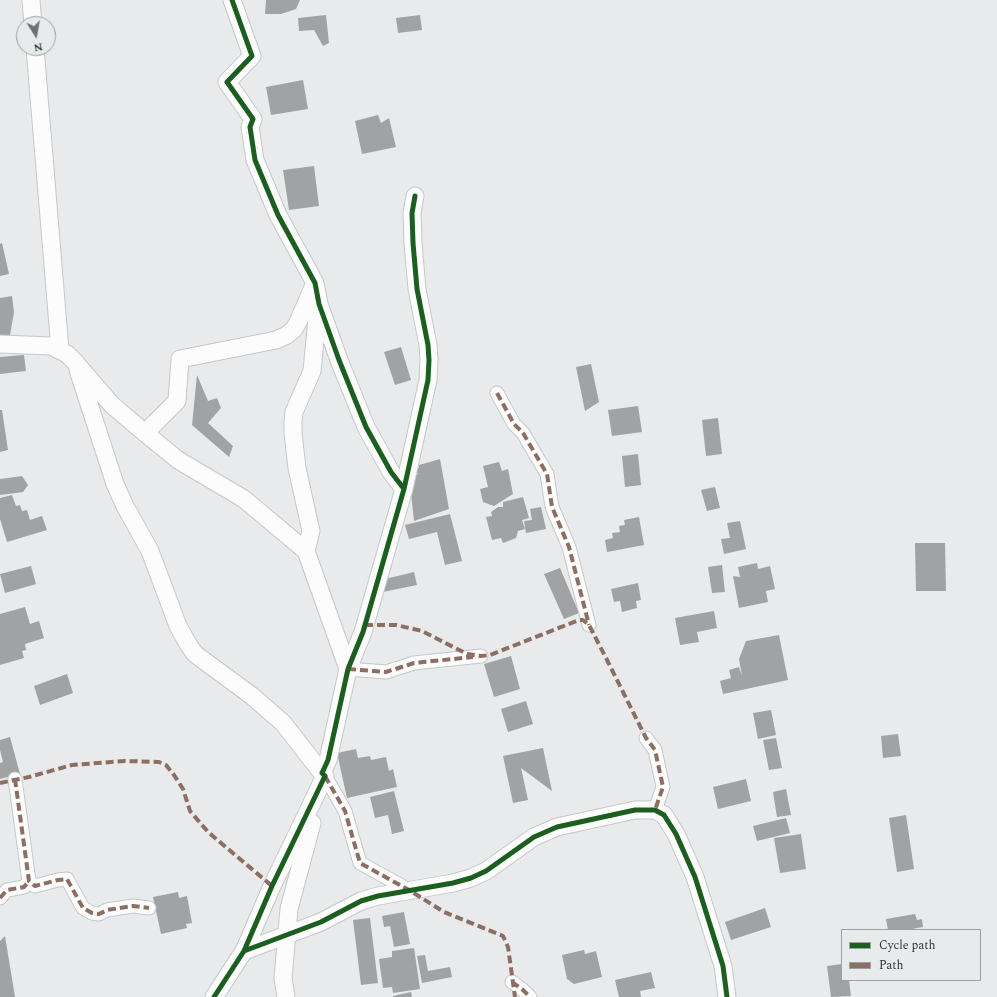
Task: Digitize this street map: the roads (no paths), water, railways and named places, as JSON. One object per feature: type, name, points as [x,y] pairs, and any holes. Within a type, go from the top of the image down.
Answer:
[{"type":"street","points":[[31,0],[32,16]]},
{"type":"street","points":[[232,0],[252,56],[227,82],[253,119],[250,127],[255,160],[278,215],[315,283],[319,304],[338,360],[366,427],[391,472],[404,489]]},
{"type":"street","points":[[36,56],[60,350]]},
{"type":"street","points":[[286,997],[283,978],[289,909],[330,753],[348,669],[364,632],[404,489],[428,380],[428,345],[417,289],[413,243],[412,213],[415,196]]},
{"type":"street","points":[[145,433],[176,401],[180,360],[276,340],[287,335],[294,329],[298,322],[315,283]]},
{"type":"street","points":[[306,551],[311,531],[297,468],[293,421],[294,412],[312,371],[319,304]]},
{"type":"street","points":[[0,344],[51,346],[60,350],[75,362],[112,405],[178,460],[244,499],[306,551],[348,669]]},
{"type":"street","points":[[75,362],[115,484],[125,506],[150,551],[178,626],[194,654],[252,696],[282,723],[324,775],[345,811],[360,863],[409,890]]},
{"type":"street","points":[[497,393],[514,424],[523,433],[547,474],[552,508],[569,547],[589,625]]},
{"type":"street","points":[[348,669],[386,672],[414,663],[481,656]]},
{"type":"street","points":[[646,738],[655,750],[663,787],[655,810]]},
{"type":"street","points":[[214,997],[244,951],[272,886],[324,775]]},
{"type":"street","points":[[15,779],[29,881],[35,886],[67,879],[83,908],[92,913],[98,914],[107,910],[133,906],[149,908]]},
{"type":"street","points":[[244,951],[286,934],[322,922],[361,901],[378,896],[453,883],[476,876],[486,871],[534,837],[557,827],[635,810],[655,810],[664,815],[676,834],[695,878],[723,966],[727,997]]},
{"type":"street","points":[[0,898],[7,890],[24,887],[29,881]]},
{"type":"street","points":[[512,982],[530,997]]}]
